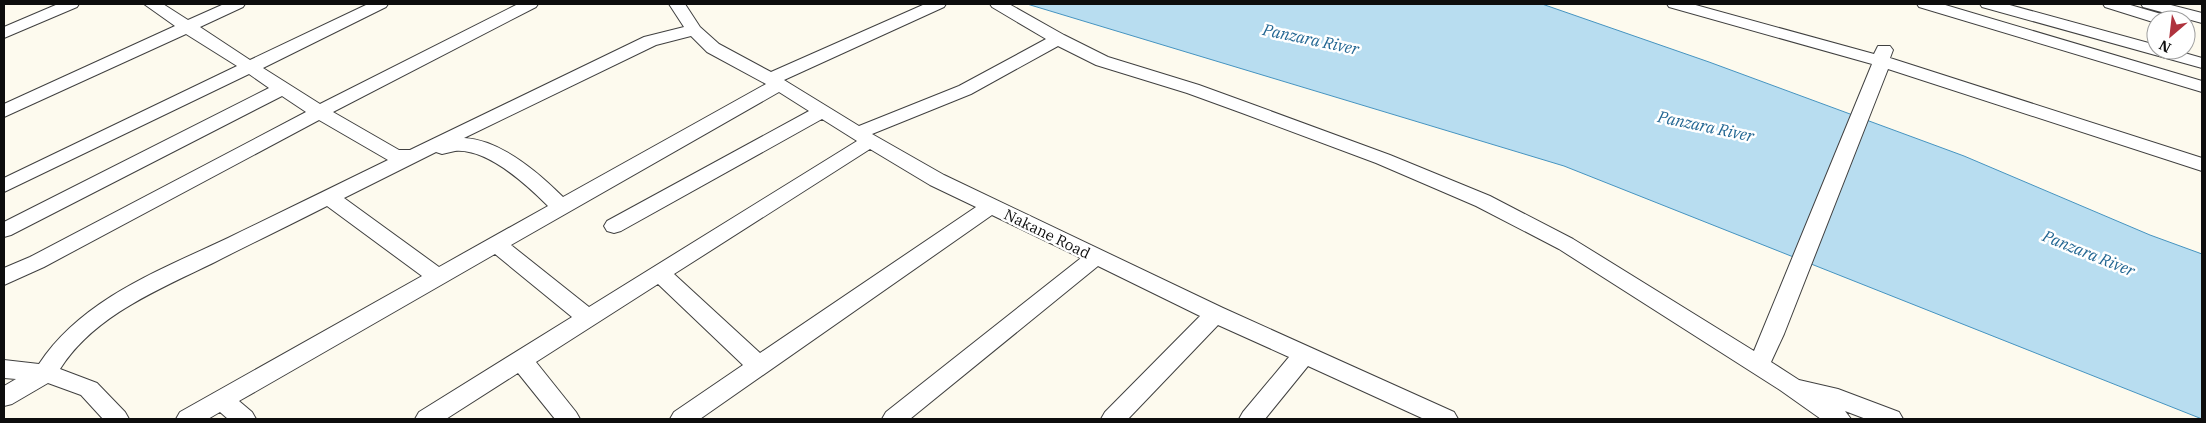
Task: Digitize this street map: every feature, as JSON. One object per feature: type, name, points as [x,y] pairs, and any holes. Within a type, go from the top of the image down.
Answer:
[{"type":"street","points":[[4,34],[71,4]]},
{"type":"street","points":[[152,4],[319,112],[394,156],[411,157],[445,146],[463,144],[475,146],[489,151],[548,192],[561,207]]},
{"type":"street","points":[[4,110],[237,4]]},
{"type":"street","points":[[4,186],[380,4]]},
{"type":"street","points":[[4,277],[37,262],[319,112],[530,4]]},
{"type":"street","name":"Nakane Road","points":[[677,4],[694,30],[712,48],[775,82],[937,180],[1215,314],[1445,419]]},
{"type":"street","points":[[188,419],[561,207],[775,82],[938,4]]},
{"type":"street","points":[[998,4],[1058,39],[1102,61],[1193,89],[1266,115],[1384,159],[1483,202],[1566,244],[1788,384],[1839,419]]},
{"type":"street","points":[[1675,4],[1882,60],[2202,151]]},
{"type":"street","points":[[1716,4],[2202,165]]},
{"type":"street","points":[[1925,4],[2202,87]]},
{"type":"street","points":[[1988,4],[2202,64]]},
{"type":"street","points":[[2111,4],[2146,15]]},
{"type":"street","points":[[2149,4],[2202,18]]},
{"type":"street","points":[[4,397],[45,374],[59,352],[83,327],[116,304],[163,278],[650,41],[694,30]]},
{"type":"street","points":[[427,419],[659,273],[864,137],[965,90],[1058,39]]},
{"type":"street","points":[[1758,365],[1773,334],[1882,60]]},
{"type":"street","points":[[4,230],[283,88]]},
{"type":"street","points":[[614,226],[822,111]]},
{"type":"street","points":[[330,198],[438,277]]},
{"type":"street","points":[[682,419],[991,206]]},
{"type":"street","points":[[496,244],[588,318]]},
{"type":"street","points":[[894,419],[1096,257]]},
{"type":"street","points":[[659,273],[760,367]]},
{"type":"street","points":[[1113,419],[1215,314]]},
{"type":"street","points":[[1251,419],[1304,355]]},
{"type":"street","points":[[521,360],[568,419]]},
{"type":"street","points":[[4,369],[52,375],[89,389],[117,419]]},
{"type":"street","points":[[1788,384],[1838,398],[1891,419]]},
{"type":"street","points":[[221,400],[244,419]]},
{"type":"water","name":"Panzara River","points":[[1027,4],[1542,4],[1709,62],[1964,156],[2150,235],[2202,254],[2202,419],[1564,166]]}]
